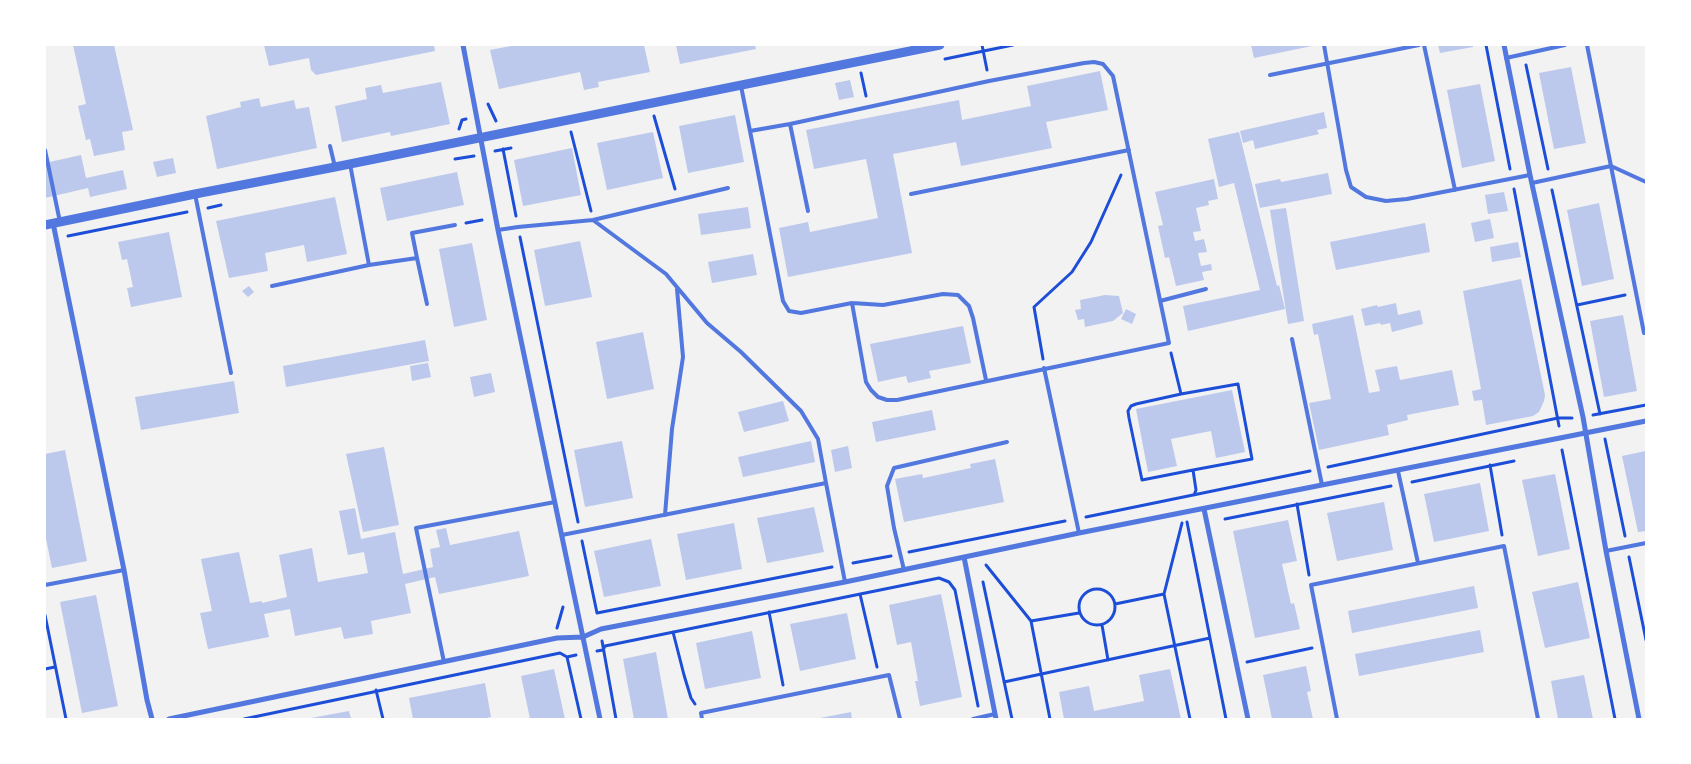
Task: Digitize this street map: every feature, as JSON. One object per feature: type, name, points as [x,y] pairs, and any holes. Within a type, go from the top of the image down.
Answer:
[{"type":"street","points":[[462,45],[498,230],[600,719]]},
{"type":"street","points":[[152,719],[124,570],[53,223],[940,45]]},
{"type":"street","points":[[1504,45],[1586,434],[1606,551],[1639,719]]},
{"type":"street","points":[[169,719],[557,638],[583,637],[601,629],[845,582],[1079,533],[1646,421]]},
{"type":"street","points":[[1204,509],[1248,719]]},
{"type":"street","points":[[964,557],[995,717]]},
{"type":"lane","points":[[1324,45],[1346,170],[1351,187],[1366,197],[1386,201],[1407,199],[1530,175]]},
{"type":"lane","points":[[1270,75],[1419,45]]},
{"type":"lane","points":[[1424,45],[1455,190]]},
{"type":"lane","points":[[1506,58],[1565,45]]},
{"type":"lane","points":[[1587,45],[1644,333],[1646,333]]},
{"type":"lane","points":[[750,132],[1084,63],[1094,62],[1103,64],[1113,76],[1169,343],[897,400],[887,400],[878,397],[866,382],[852,303]]},
{"type":"lane","points":[[742,86],[785,306],[789,311],[801,313],[852,303],[883,305],[943,294],[958,295],[970,306],[986,380]]},
{"type":"lane","points":[[790,124],[808,211]]},
{"type":"lane","points":[[330,146],[335,167]]},
{"type":"lane","points":[[45,150],[53,223]]},
{"type":"lane","points":[[912,194],[1129,150]]},
{"type":"lane","points":[[350,164],[369,265]]},
{"type":"lane","points":[[1532,183],[1611,166],[1646,182]]},
{"type":"lane","points":[[498,230],[593,220],[728,188]]},
{"type":"lane","points":[[194,194],[230,373]]},
{"type":"lane","points":[[593,220],[666,274],[707,323],[742,352],[801,411],[818,439],[845,582]]},
{"type":"lane","points":[[427,304],[412,233],[455,225]]},
{"type":"lane","points":[[272,286],[369,265],[417,258]]},
{"type":"lane","points":[[664,515],[672,429],[683,357],[677,287]]},
{"type":"lane","points":[[1160,301],[1206,289]]},
{"type":"lane","points":[[1292,339],[1322,485]]},
{"type":"lane","points":[[1044,368],[1079,533]]},
{"type":"lane","points":[[904,570],[887,486],[894,468],[1007,442]]},
{"type":"lane","points":[[1398,471],[1418,563]]},
{"type":"lane","points":[[562,535],[826,483]]},
{"type":"lane","points":[[444,662],[416,528],[555,502]]},
{"type":"lane","points":[[1606,551],[1646,543]]},
{"type":"lane","points":[[1337,719],[1311,585],[1504,546],[1538,719]]},
{"type":"lane","points":[[45,585],[124,570]]},
{"type":"lane","points":[[702,719],[701,713],[890,675],[900,719]]},
{"type":"lane","points":[[973,719],[995,717]]},
{"type":"path","points":[[982,45],[990,81]]},
{"type":"path","points":[[1486,45],[1558,418],[1562,451],[1615,719]]},
{"type":"path","points":[[1524,54],[1646,640]]},
{"type":"path","points":[[859,62],[869,107]]},
{"type":"path","points":[[487,99],[489,108],[501,133],[518,227],[601,629],[616,719]]},
{"type":"path","points":[[650,103],[679,200]]},
{"type":"path","points":[[568,119],[593,220]]},
{"type":"path","points":[[1044,368],[1034,307],[1072,272],[1091,242],[1130,156]]},
{"type":"path","points":[[455,225],[482,220]]},
{"type":"path","points":[[1577,305],[1636,293]]},
{"type":"path","points":[[1169,343],[1181,394]]},
{"type":"path","points":[[1238,384],[1252,459],[1193,470],[1142,480],[1128,411],[1131,406],[1136,404],[1238,384]]},
{"type":"path","points":[[597,613],[1194,495],[1558,418],[1582,417],[1646,405]]},
{"type":"path","points":[[1488,453],[1504,546]]},
{"type":"path","points":[[1190,719],[1164,594],[1185,512],[1196,490],[1193,470]]},
{"type":"path","points":[[1294,491],[1311,585]]},
{"type":"path","points":[[1185,512],[1226,719]]},
{"type":"path","points":[[978,554],[1031,621],[1050,719]]},
{"type":"path","points":[[244,719],[560,653],[567,657],[587,654],[603,650],[605,646],[939,578],[945,579],[953,585],[981,717]]},
{"type":"path","points":[[983,582],[1012,719]]},
{"type":"path","points":[[1098,589],[1109,593],[1115,604],[1114,615],[1102,625],[1093,625],[1087,622],[1080,612],[1080,600],[1087,592],[1093,590],[1098,589]]},
{"type":"path","points":[[860,594],[879,677]]},
{"type":"path","points":[[1115,604],[1164,594]]},
{"type":"path","points":[[769,612],[785,696]]},
{"type":"path","points":[[1031,621],[1080,612]]},
{"type":"path","points":[[45,615],[66,719]]},
{"type":"path","points":[[1102,625],[1108,660]]},
{"type":"path","points":[[674,632],[691,698],[701,713]]},
{"type":"path","points":[[1004,682],[1210,638]]},
{"type":"path","points":[[1236,664],[1323,646]]},
{"type":"path","points":[[567,657],[581,719]]},
{"type":"path","points":[[45,669],[55,667]]},
{"type":"path","points":[[372,676],[383,719]]},
{"type":"building","points":[[73,45],[114,45],[133,130],[122,132],[125,150],[94,156],[90,139],[86,140],[78,106],[86,104]]},
{"type":"building","points":[[264,45],[434,45],[435,51],[316,75],[311,70],[309,58],[269,66]]},
{"type":"building","points":[[516,45],[644,45],[650,72],[598,82],[599,87],[584,90],[580,72],[499,89],[490,50]]},
{"type":"building","points":[[676,45],[755,45],[756,49],[680,64]]},
{"type":"building","points":[[1251,45],[1312,45],[1312,46],[1254,58]]},
{"type":"building","points":[[1438,45],[1473,45],[1473,47],[1440,53]]},
{"type":"building","points":[[1571,67],[1586,143],[1554,149],[1539,73]]},
{"type":"building","points":[[1100,71],[1108,110],[1046,122],[1052,148],[961,166],[956,142],[893,154],[912,253],[788,277],[779,228],[808,222],[810,232],[878,218],[866,159],[814,169],[806,130],[959,100],[962,120],[1031,106],[1027,86]]},
{"type":"building","points":[[850,80],[854,97],[839,100],[835,83]]},
{"type":"building","points":[[441,82],[450,124],[391,136],[390,132],[342,142],[335,106],[367,99],[365,88],[381,85],[383,93]]},
{"type":"building","points":[[1480,84],[1495,161],[1462,168],[1447,90]]},
{"type":"building","points":[[259,98],[261,107],[294,100],[296,109],[309,107],[317,148],[217,169],[206,116],[241,107],[240,102]]},
{"type":"building","points":[[1324,112],[1327,128],[1317,130],[1319,134],[1255,149],[1253,140],[1243,143],[1240,131]]},
{"type":"building","points":[[735,115],[744,162],[688,173],[679,126]]},
{"type":"building","points":[[653,132],[663,178],[607,190],[597,143]]},
{"type":"building","points":[[1239,132],[1277,286],[1279,285],[1285,309],[1188,331],[1183,306],[1260,290],[1234,183],[1219,187],[1208,139]]},
{"type":"building","points":[[572,148],[581,195],[523,206],[514,160]]},
{"type":"building","points":[[81,155],[86,178],[123,170],[127,189],[90,197],[88,188],[45,198],[45,163]]},
{"type":"building","points":[[173,158],[176,173],[157,177],[153,162]]},
{"type":"building","points":[[457,172],[464,205],[387,221],[380,188]]},
{"type":"building","points":[[1328,173],[1332,194],[1260,208],[1255,184],[1280,179],[1281,182]]},
{"type":"building","points":[[1214,179],[1218,199],[1208,201],[1209,205],[1196,208],[1201,231],[1193,232],[1195,241],[1204,239],[1207,252],[1198,253],[1201,266],[1211,264],[1212,270],[1202,272],[1204,280],[1176,286],[1169,257],[1165,258],[1158,226],[1163,225],[1155,192]]},
{"type":"building","points":[[1504,192],[1508,211],[1488,214],[1485,195]]},
{"type":"building","points":[[335,197],[347,254],[307,262],[304,245],[265,253],[268,271],[229,278],[216,221]]},
{"type":"building","points":[[1599,203],[1614,279],[1582,286],[1567,210]]},
{"type":"building","points":[[748,207],[751,228],[701,235],[698,214]]},
{"type":"building","points":[[1286,208],[1304,321],[1288,324],[1270,210]]},
{"type":"building","points":[[1490,219],[1494,238],[1475,242],[1471,223]]},
{"type":"building","points":[[1425,223],[1430,252],[1336,270],[1330,242]]},
{"type":"building","points":[[169,232],[182,297],[131,307],[127,288],[133,287],[127,259],[122,260],[118,242]]},
{"type":"building","points":[[580,241],[592,297],[545,306],[534,250]]},
{"type":"building","points":[[1518,242],[1521,257],[1492,262],[1490,247]]},
{"type":"building","points":[[472,243],[487,320],[454,327],[439,249]]},
{"type":"building","points":[[753,254],[757,275],[712,283],[708,262]]},
{"type":"building","points":[[1521,279],[1545,395],[1544,401],[1539,412],[1533,416],[1486,425],[1482,400],[1474,401],[1472,391],[1481,389],[1463,291]]},
{"type":"building","points":[[249,286],[254,292],[248,297],[242,291]]},
{"type":"building","points":[[1105,295],[1119,296],[1123,313],[1113,321],[1085,327],[1084,319],[1078,320],[1075,310],[1081,309],[1080,300]]},
{"type":"building","points":[[1396,303],[1398,315],[1420,310],[1423,324],[1392,332],[1390,323],[1365,326],[1361,309]]},
{"type":"building","points":[[1126,309],[1136,314],[1132,324],[1121,319]]},
{"type":"building","points":[[1353,315],[1369,393],[1380,391],[1375,370],[1397,366],[1400,380],[1452,370],[1459,405],[1407,415],[1408,420],[1387,425],[1389,435],[1319,450],[1309,403],[1331,399],[1318,334],[1314,335],[1312,324]]},
{"type":"building","points":[[1623,315],[1637,391],[1604,397],[1590,321]]},
{"type":"building","points":[[963,326],[971,363],[929,371],[931,378],[908,383],[906,376],[878,382],[870,344]]},
{"type":"building","points":[[643,332],[654,389],[607,399],[596,342]]},
{"type":"building","points":[[425,340],[429,361],[286,387],[283,366]]},
{"type":"building","points":[[428,363],[431,377],[412,381],[410,366]]},
{"type":"building","points":[[491,373],[495,392],[474,397],[470,377]]},
{"type":"building","points":[[234,381],[239,413],[141,430],[135,397]]},
{"type":"building","points":[[1232,390],[1245,452],[1216,458],[1211,431],[1171,439],[1177,466],[1148,472],[1136,409]]},
{"type":"building","points":[[783,401],[789,421],[744,432],[738,412]]},
{"type":"building","points":[[932,410],[936,430],[876,442],[872,422]]},
{"type":"building","points":[[622,441],[633,498],[585,507],[574,450]]},
{"type":"building","points":[[811,441],[815,462],[743,477],[738,457]]},
{"type":"building","points":[[848,446],[852,468],[835,472],[831,450]]},
{"type":"building","points":[[384,447],[399,525],[363,532],[346,454]]},
{"type":"building","points":[[65,450],[87,561],[52,568],[45,534],[45,454]]},
{"type":"building","points":[[1646,451],[1646,531],[1638,532],[1622,456]]},
{"type":"building","points":[[995,459],[1004,502],[904,522],[895,479],[922,474],[923,478],[971,468],[970,464]]},
{"type":"building","points":[[1555,474],[1570,549],[1538,556],[1522,480]]},
{"type":"building","points":[[1480,483],[1489,531],[1434,542],[1424,494]]},
{"type":"building","points":[[1384,502],[1393,550],[1337,561],[1327,513]]},
{"type":"building","points":[[814,507],[824,552],[767,563],[757,518]]},
{"type":"building","points":[[355,508],[361,539],[395,532],[403,574],[433,567],[430,549],[440,547],[436,530],[446,528],[450,545],[519,531],[529,576],[439,594],[435,577],[405,584],[411,613],[371,621],[373,634],[344,639],[341,627],[295,636],[290,609],[264,614],[269,637],[208,649],[200,613],[212,611],[201,559],[239,552],[250,603],[262,601],[262,603],[287,597],[279,555],[312,548],[318,582],[368,573],[364,552],[348,555],[339,511]]},
{"type":"building","points":[[1288,520],[1297,561],[1282,564],[1291,604],[1294,603],[1300,629],[1255,638],[1233,531]]},
{"type":"building","points":[[734,523],[742,569],[686,580],[677,534]]},
{"type":"building","points":[[651,539],[661,586],[604,597],[594,551]]},
{"type":"building","points":[[1578,582],[1590,638],[1545,648],[1532,592]]},
{"type":"building","points":[[1474,586],[1478,608],[1352,633],[1348,611]]},
{"type":"building","points":[[941,594],[962,697],[920,706],[915,681],[918,681],[911,642],[897,645],[889,605]]},
{"type":"building","points":[[96,595],[118,706],[82,713],[60,602]]},
{"type":"building","points":[[847,613],[856,659],[800,671],[790,624]]},
{"type":"building","points":[[1480,630],[1484,652],[1359,676],[1355,654]]},
{"type":"building","points":[[752,631],[761,678],[705,689],[696,643]]},
{"type":"building","points":[[656,652],[668,719],[634,719],[623,659]]},
{"type":"building","points":[[1306,666],[1311,691],[1307,692],[1313,719],[1272,719],[1263,675]]},
{"type":"building","points":[[554,669],[565,719],[530,719],[521,676]]},
{"type":"building","points":[[1170,669],[1181,719],[1064,719],[1059,692],[1089,686],[1094,711],[1144,701],[1139,675]]},
{"type":"building","points":[[1584,675],[1593,719],[1558,719],[1551,681]]},
{"type":"building","points":[[485,683],[491,717],[482,719],[413,719],[409,698]]},
{"type":"building","points":[[349,711],[351,719],[311,719],[311,718]]},
{"type":"building","points":[[851,712],[852,719],[820,719],[820,718]]}]
